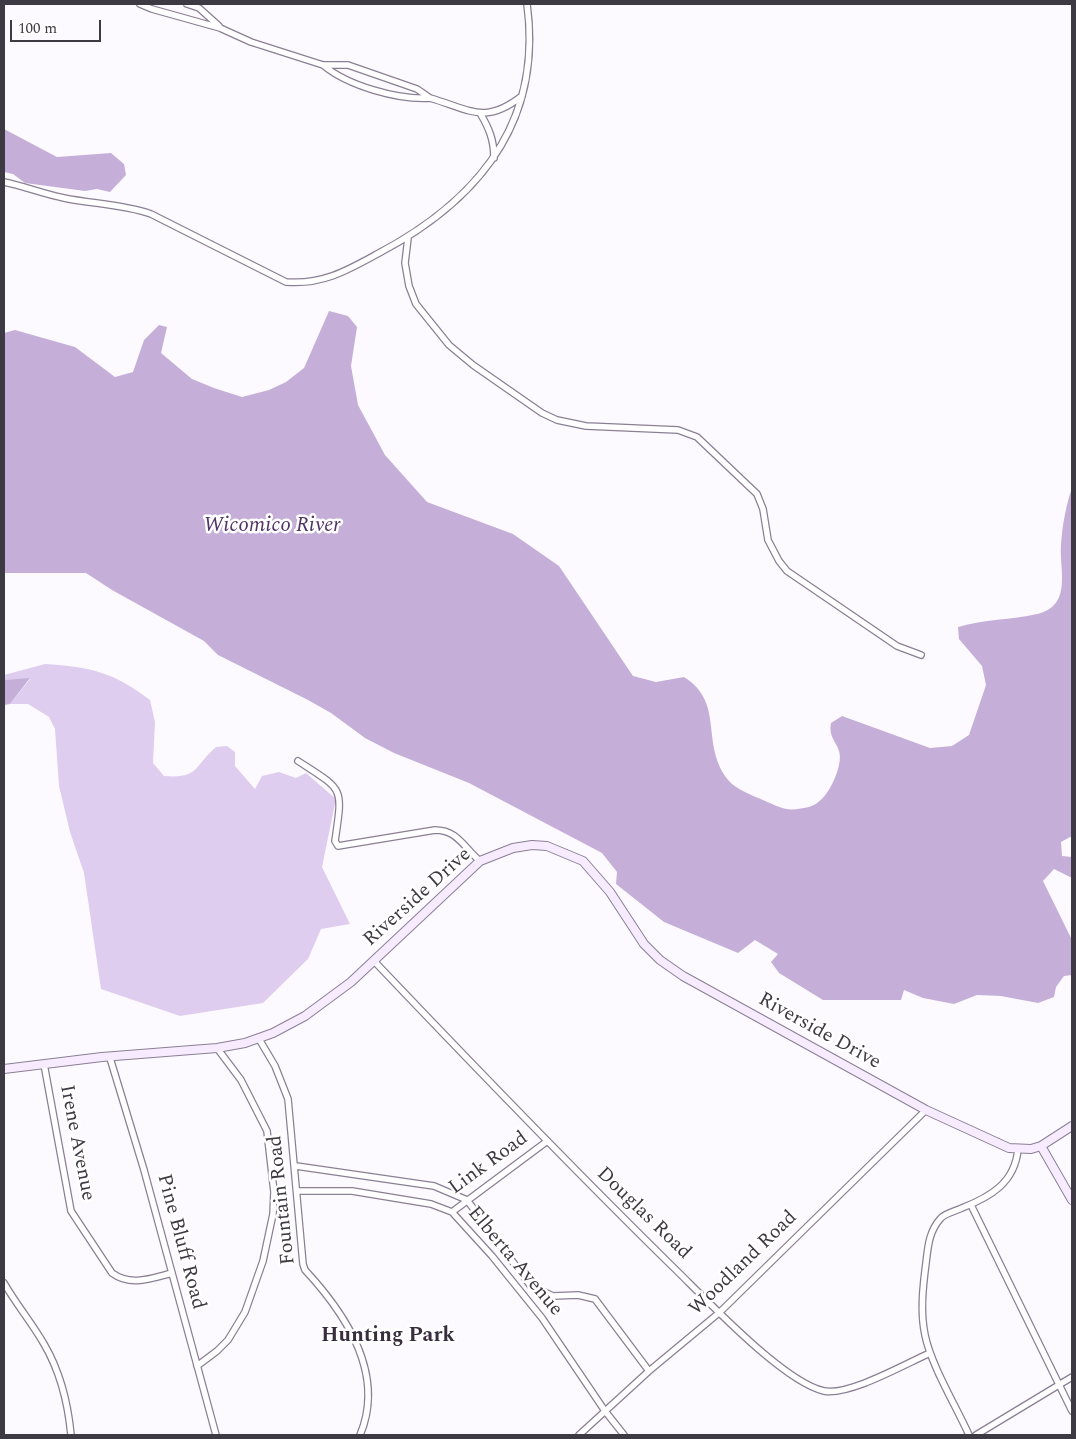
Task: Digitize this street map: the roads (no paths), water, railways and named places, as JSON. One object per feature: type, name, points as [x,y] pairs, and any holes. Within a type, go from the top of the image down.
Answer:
[{"type":"street","points":[[140,4],[220,28],[251,42],[323,65],[348,65],[417,89],[430,98],[480,113],[493,113],[507,108],[522,96]]},
{"type":"street","points":[[187,4],[200,8],[220,28]]},
{"type":"street","points":[[4,182],[26,187],[47,195],[128,206],[151,214],[286,282],[308,283],[336,275],[408,238],[434,219],[466,190],[494,160],[508,136],[522,96],[530,50],[527,4]]},
{"type":"street","points":[[323,65],[339,77],[356,84],[414,99],[430,98]]},
{"type":"street","points":[[480,113],[489,128],[494,146],[494,160]]},
{"type":"street","points":[[408,238],[406,263],[409,286],[416,304],[449,345],[473,365],[542,413],[557,420],[586,426],[678,430],[697,437],[757,494],[763,509],[768,540],[778,561],[788,571],[897,646],[921,655]]},
{"type":"street","points":[[298,761],[337,789],[340,802],[336,845],[340,846],[444,830],[453,833],[480,861]]},
{"type":"street","name":"Riverside Drive","points":[[4,1069],[217,1048],[259,1039],[305,1016],[351,982],[480,861],[513,848],[532,845],[547,846],[575,856],[592,869],[644,944],[660,960],[683,976],[926,1110],[1000,1145],[1018,1149],[1041,1146],[1072,1126]]},
{"type":"street","name":"Douglas Road","points":[[374,961],[546,1142],[720,1312],[766,1354],[798,1379],[821,1390],[842,1391],[930,1353]]},
{"type":"street","name":"Fountain Road","points":[[259,1039],[275,1066],[288,1099],[305,1270],[330,1297],[349,1326],[365,1372],[369,1400],[360,1435]]},
{"type":"street","points":[[197,1366],[228,1340],[245,1312],[263,1261],[272,1228],[274,1202],[267,1131],[244,1085],[217,1048]]},
{"type":"street","name":"Pine Bluff Road","points":[[110,1058],[216,1435]]},
{"type":"street","name":"Irene Avenue","points":[[44,1064],[71,1211],[80,1227],[112,1273],[117,1277],[141,1281],[172,1273]]},
{"type":"street","name":"Woodland Road","points":[[579,1435],[649,1371],[720,1312],[926,1110]]},
{"type":"street","name":"Link Road","points":[[452,1212],[546,1142]]},
{"type":"street","points":[[1041,1146],[1072,1200]]},
{"type":"street","points":[[969,1435],[930,1353],[923,1322],[923,1286],[929,1236],[942,1216],[986,1198],[1008,1179],[1014,1168],[1018,1149]]},
{"type":"street","points":[[296,1166],[434,1186],[467,1200],[530,1285],[553,1296],[578,1295],[595,1300],[649,1371]]},
{"type":"street","name":"Elberta Avenue","points":[[298,1191],[352,1191],[431,1204],[452,1212],[492,1256],[542,1318],[604,1411],[624,1435]]},
{"type":"street","points":[[971,1204],[1072,1411]]},
{"type":"street","points":[[4,1283],[44,1344],[53,1362],[68,1400],[71,1435]]},
{"type":"street","points":[[976,1435],[1072,1377]]},
{"type":"water","points":[[4,129],[57,157],[111,153],[124,164],[126,175],[110,192],[97,189],[85,191],[25,183],[13,174],[4,172]]},
{"type":"water","name":"Wicomico River","points":[[329,311],[348,316],[357,327],[351,366],[358,405],[385,455],[427,502],[513,534],[559,566],[633,676],[656,682],[684,677],[697,687],[705,699],[709,712],[715,753],[720,767],[729,781],[745,792],[785,809],[809,807],[814,805],[828,792],[840,761],[840,754],[830,730],[831,723],[842,716],[930,748],[952,746],[969,735],[986,685],[982,666],[959,639],[958,627],[978,622],[1037,614],[1048,610],[1056,603],[1062,586],[1061,545],[1063,524],[1072,488],[1072,836],[1061,842],[1062,856],[1072,857],[1072,878],[1054,869],[1043,881],[1072,940],[1072,975],[1064,976],[1056,987],[1054,997],[1038,1003],[1001,996],[977,995],[954,1004],[923,998],[904,990],[901,1000],[823,1000],[779,973],[771,962],[778,954],[755,940],[738,953],[664,922],[616,884],[617,872],[602,853],[469,783],[394,753],[365,738],[331,713],[218,655],[204,641],[112,590],[86,573],[4,573],[4,333],[15,330],[75,347],[115,377],[133,372],[144,340],[159,325],[167,327],[161,353],[192,379],[242,397],[269,390],[286,382],[304,368]]},
{"type":"water","points":[[30,678],[10,704],[4,705],[4,680]]},
{"type":"district","name":"Hunting Park","points":[[388,1337]]}]
